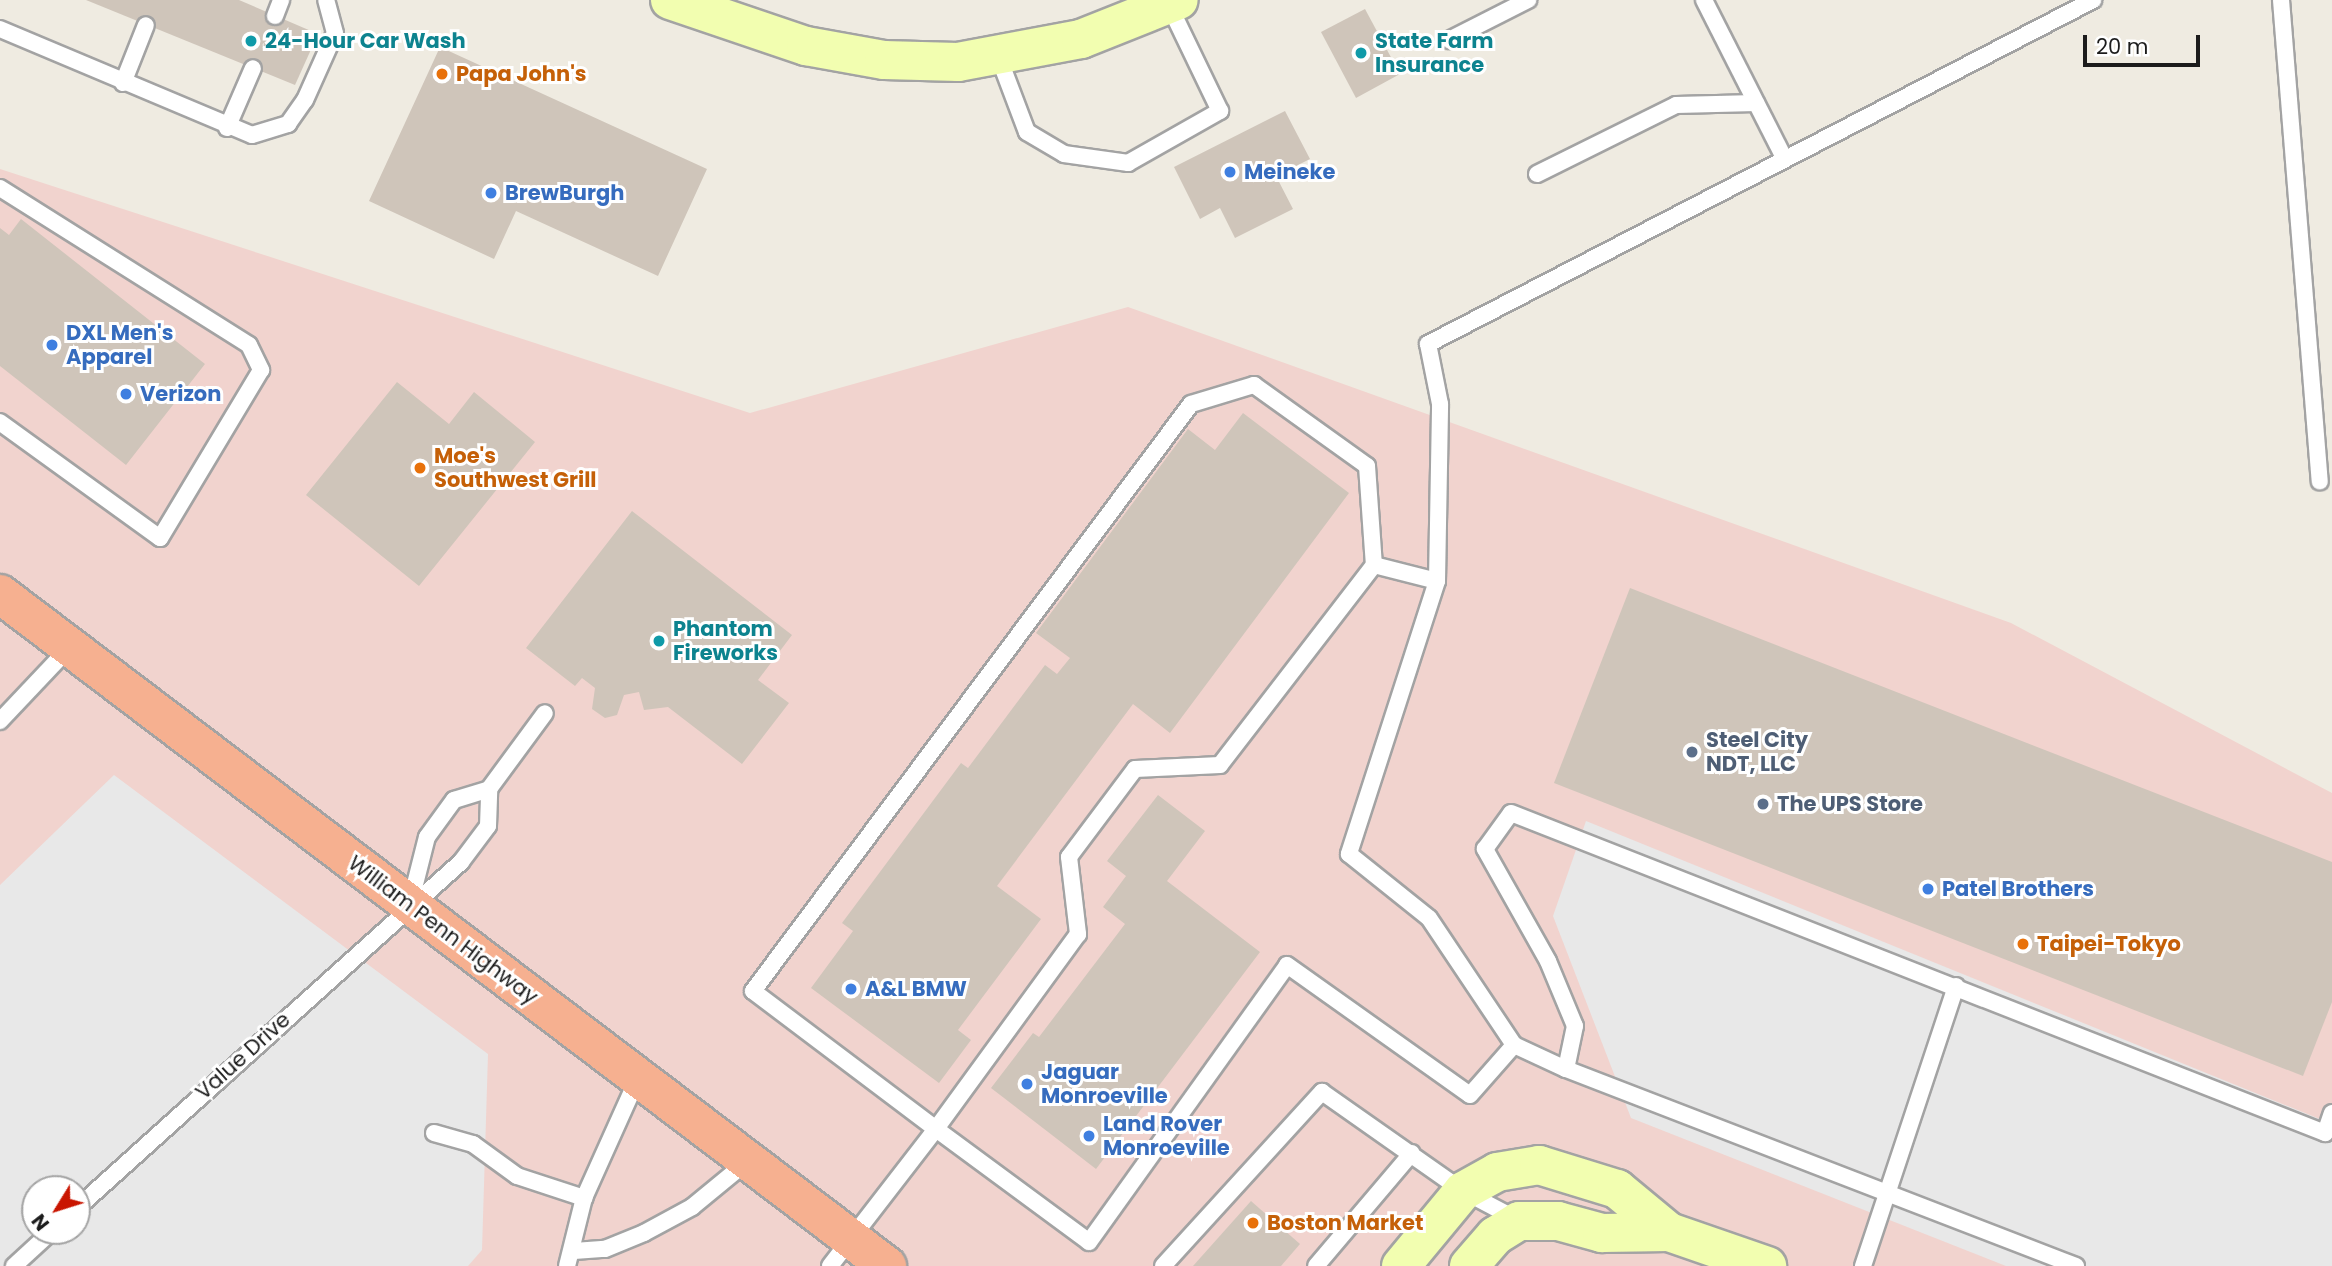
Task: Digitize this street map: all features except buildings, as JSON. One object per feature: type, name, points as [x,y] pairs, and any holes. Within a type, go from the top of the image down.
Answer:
[{"type":"highway","name":"William Penn Highway","points":[[0,594],[748,1161],[842,1253],[887,1266]]},
{"type":"main road","points":[[670,0],[846,55],[922,62],[999,58],[1081,39],[1174,3]]},
{"type":"main road","points":[[1401,1266],[1463,1191],[1497,1172],[1539,1165],[1617,1189],[1669,1232]]},
{"type":"main road","points":[[1469,1266],[1519,1221],[1558,1221],[1602,1233],[1669,1232],[1767,1266]]},
{"type":"lane","points":[[0,29],[227,128],[252,135],[288,124],[335,33],[326,0]]},
{"type":"lane","points":[[1449,40],[1528,0]]},
{"type":"lane","points":[[1704,0],[1784,158]]},
{"type":"lane","points":[[2076,1266],[1566,1069],[1514,1045],[1429,918],[1349,854],[1437,581],[1440,404],[1428,344],[2093,0]]},
{"type":"lane","points":[[2281,0],[2320,481]]},
{"type":"lane","points":[[999,58],[1027,132],[1064,154],[1128,163],[1220,111],[1174,3]]},
{"type":"lane","points":[[123,83],[146,25]]},
{"type":"lane","points":[[227,128],[253,68]]},
{"type":"lane","points":[[1537,174],[1675,105],[1756,103]]},
{"type":"lane","points":[[0,188],[249,345],[261,370],[160,538],[0,422]]},
{"type":"lane","points":[[842,1253],[936,1129],[1078,934],[1069,857],[1135,769],[1220,765],[1374,565],[1367,466],[1254,385],[1191,404],[753,991],[936,1129],[1089,1242],[1287,965],[1470,1096],[1514,1045]]},
{"type":"lane","points":[[1374,565],[1437,581]]},
{"type":"lane","points":[[0,721],[71,647]]},
{"type":"lane","points":[[410,904],[427,836],[454,800],[489,789],[545,713]]},
{"type":"lane","name":"Value Drive","points":[[91,1195],[410,904],[461,862],[488,826],[489,789]]},
{"type":"lane","points":[[1566,1069],[1575,1026],[1548,961],[1485,849],[1511,813],[2325,1133],[2332,1113]]},
{"type":"lane","points":[[1863,1266],[1885,1193],[1956,986]]},
{"type":"lane","points":[[638,1078],[584,1198],[571,1259],[605,1249],[656,1227],[692,1207],[748,1161]]},
{"type":"lane","points":[[1163,1266],[1322,1092],[1463,1191],[1519,1221]]},
{"type":"lane","points":[[434,1133],[473,1144],[517,1176],[584,1198]]},
{"type":"lane","points":[[1316,1266],[1412,1153]]},
{"type":"lane","points":[[14,1266],[37,1245]]},
{"type":"shaded area","points":[[0,169],[750,413],[1128,307],[2011,623],[2332,793],[2332,1266],[0,1266]]},
{"type":"shaded area","points":[[114,775],[488,1054],[482,1250],[468,1266],[0,1266],[0,885]]},
{"type":"shaded area","points":[[1586,821],[2332,1124],[2332,1266],[2006,1266],[1631,1118],[1553,916]]},
{"type":"place","name":"24-Hour Car Wash","points":[[251,41]]},
{"type":"place","name":"State Farm Insurance","points":[[1361,53]]},
{"type":"place","name":"Papa John's","points":[[442,74]]},
{"type":"place","name":"Meineke","points":[[1230,172]]},
{"type":"place","name":"BrewBurgh","points":[[491,193]]},
{"type":"place","name":"DXL Men's Apparel","points":[[52,345]]},
{"type":"place","name":"Verizon","points":[[126,394]]},
{"type":"place","name":"Moe's Southwest Grill","points":[[420,468]]},
{"type":"place","name":"Phantom Fireworks","points":[[659,641]]},
{"type":"place","name":"Steel City NDT, LLC","points":[[1692,752]]},
{"type":"place","name":"The UPS Store","points":[[1763,804]]},
{"type":"place","name":"Patel Brothers","points":[[1928,889]]},
{"type":"place","name":"Taipei-Tokyo","points":[[2023,944]]},
{"type":"place","name":"A&L BMW","points":[[851,989]]},
{"type":"place","name":"Jaguar Monroeville","points":[[1027,1084]]},
{"type":"place","name":"Land Rover Monroeville","points":[[1089,1136]]},
{"type":"place","name":"Boston Market","points":[[1253,1223]]}]
